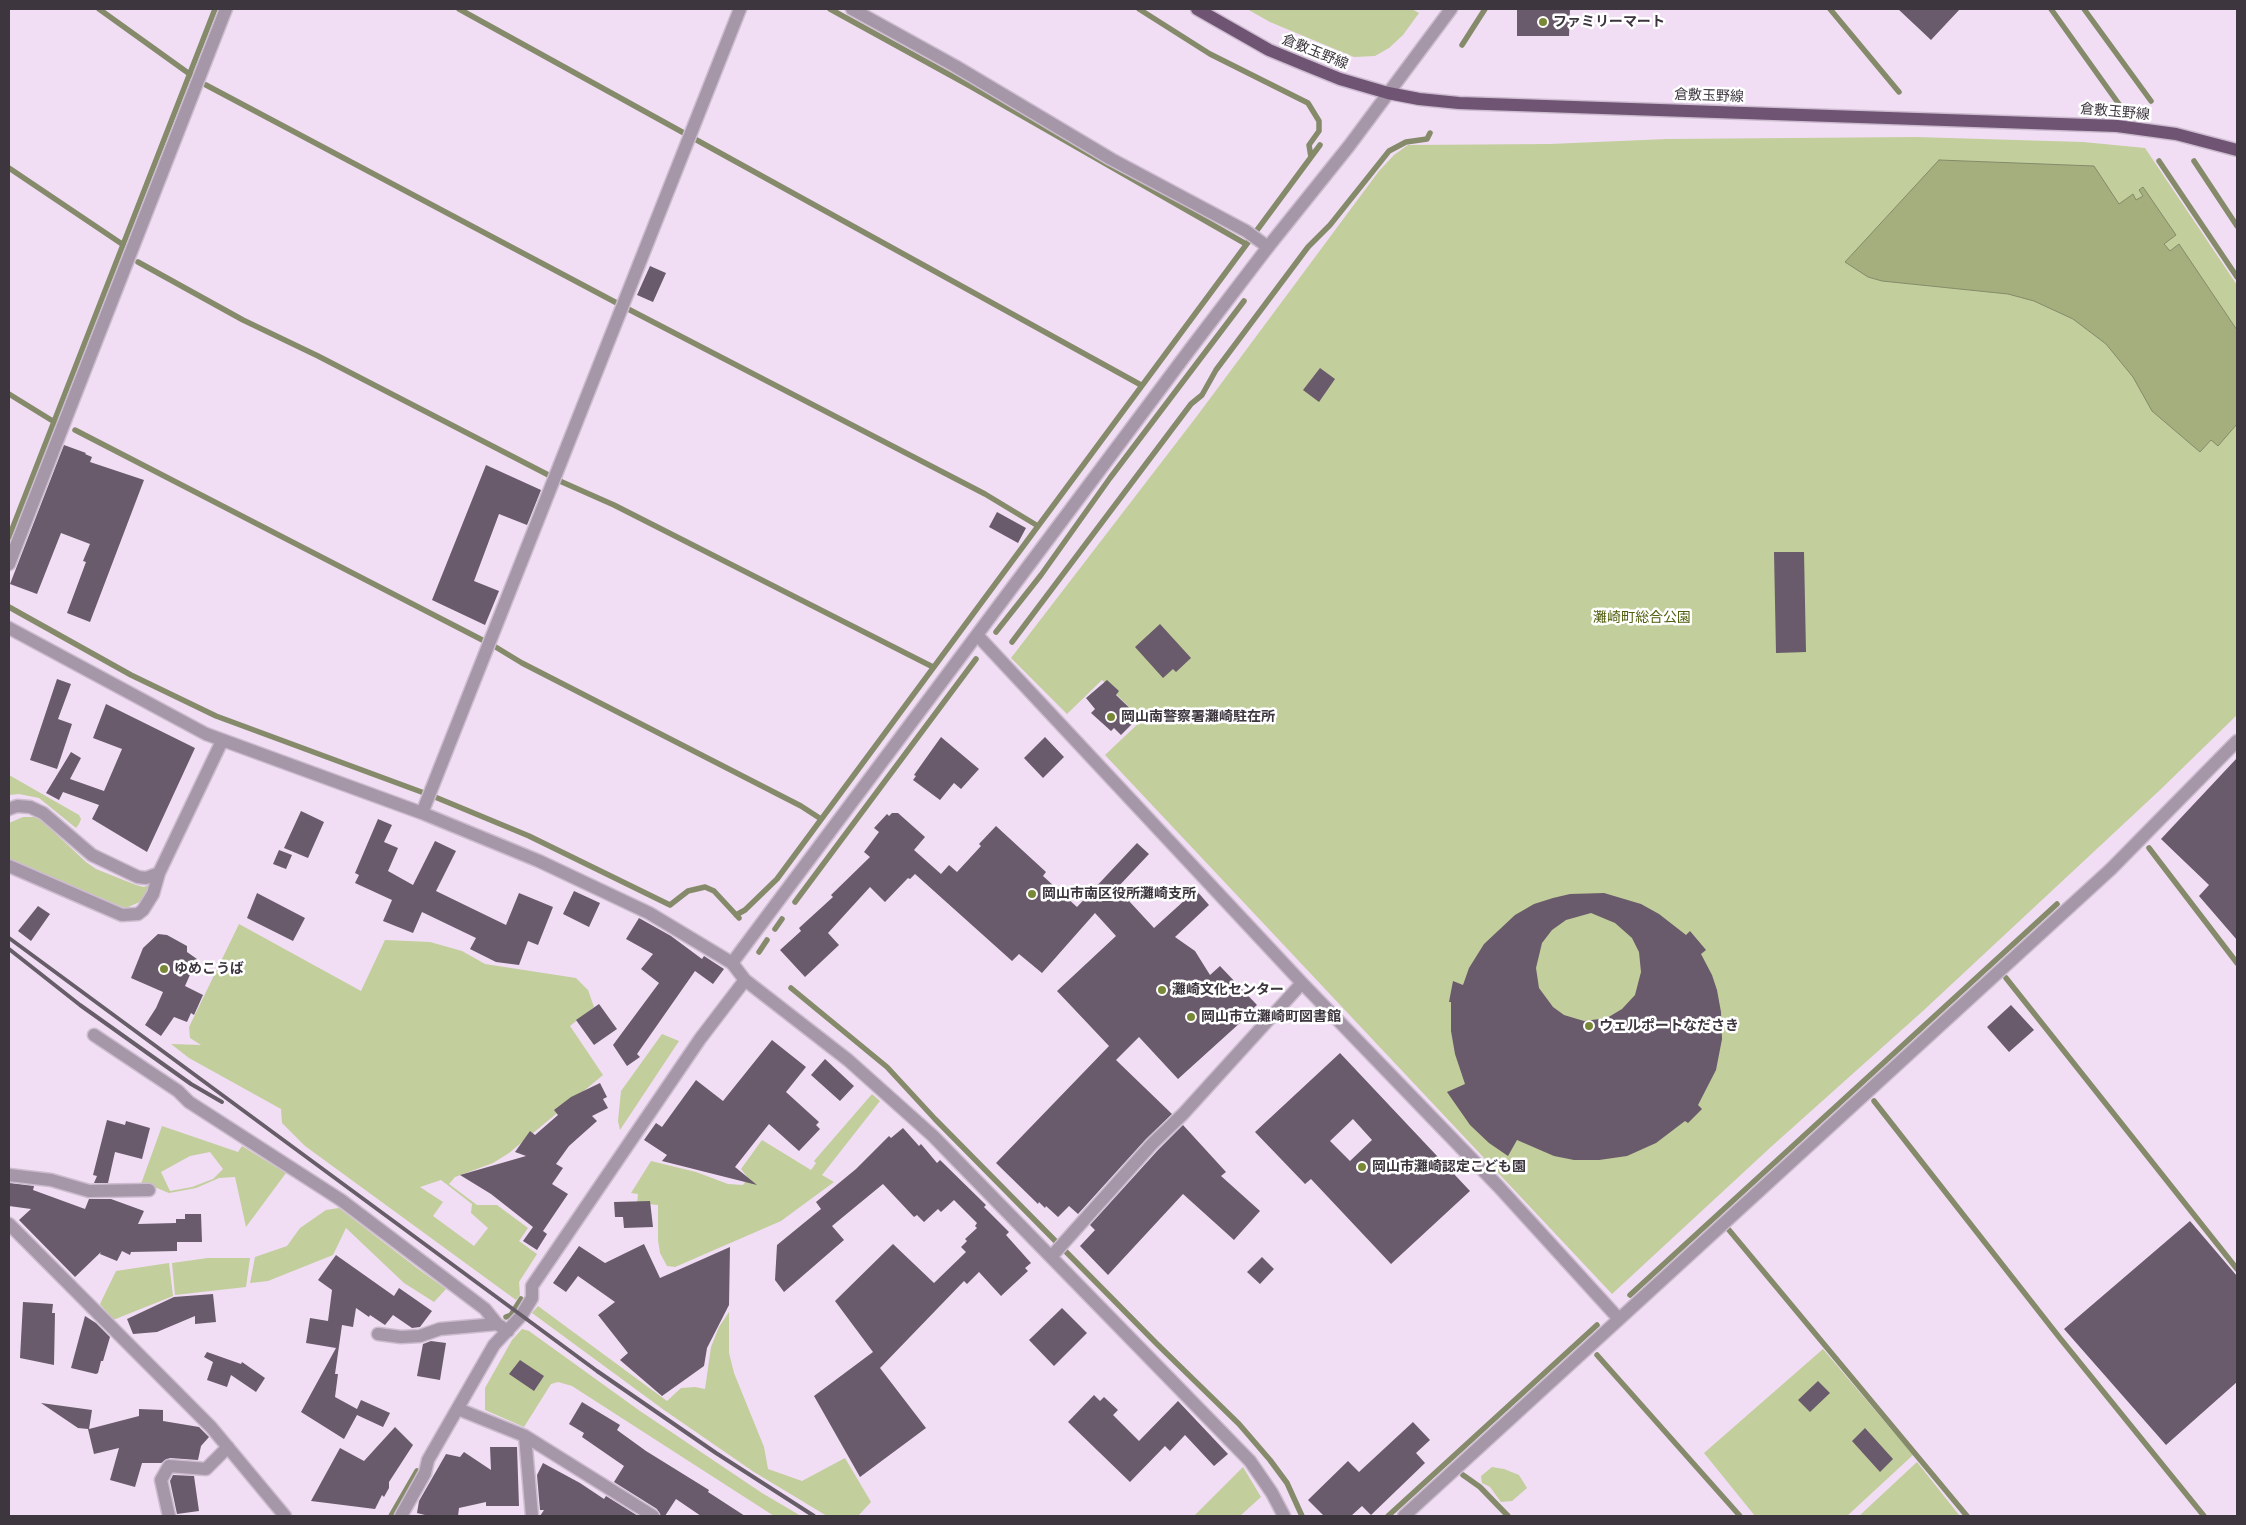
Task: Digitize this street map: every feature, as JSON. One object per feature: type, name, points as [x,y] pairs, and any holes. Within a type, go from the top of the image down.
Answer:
[{"type":"main road","name":"倉敷玉野線","points":[[1197,9],[1269,50],[1337,78],[1388,94],[1459,103],[2117,126],[2176,134],[2237,150]]},
{"type":"street","points":[[9,564],[226,9]]},
{"type":"street","points":[[422,813],[740,9]]},
{"type":"street","points":[[852,9],[955,66],[1111,159],[1258,240]]},
{"type":"street","points":[[732,963],[978,636],[1258,240],[1309,198],[1452,9]]},
{"type":"street","points":[[9,628],[143,702],[222,741],[422,813],[539,861],[650,913],[732,963],[745,980],[848,1060],[1058,1250],[1250,1460],[1265,1481],[1284,1516]]},
{"type":"street","points":[[978,636],[1302,983],[1453,1139],[1619,1319]]},
{"type":"street","points":[[9,866],[122,915],[138,914],[143,910],[153,894],[159,873],[222,741]]},
{"type":"street","points":[[1404,1516],[2111,868],[2237,741]]},
{"type":"street","points":[[9,809],[17,806],[30,807],[43,813],[92,855],[138,877],[146,878],[159,873]]},
{"type":"street","points":[[401,1516],[425,1473],[428,1460],[494,1345],[508,1331],[532,1298],[532,1286],[700,1039],[745,980]]},
{"type":"street","points":[[1058,1250],[1152,1144],[1183,1114],[1302,983]]},
{"type":"street","points":[[94,1035],[178,1091],[189,1102],[348,1205],[485,1309],[497,1324],[508,1331]]},
{"type":"street","points":[[9,1176],[52,1180],[88,1191],[149,1190]]},
{"type":"street","points":[[9,1224],[211,1426],[284,1516]]},
{"type":"street","points":[[378,1334],[401,1337],[420,1336],[440,1329],[497,1324]]},
{"type":"street","points":[[458,1409],[525,1436],[653,1516]]},
{"type":"street","points":[[525,1436],[532,1516]]},
{"type":"street","points":[[169,1516],[161,1480],[169,1466],[206,1469],[228,1447]]},
{"type":"green space","points":[[1247,9],[1412,9],[1419,13],[1403,35],[1389,48],[1375,56],[1354,57],[1270,22]]},
{"type":"green space","name":"灘崎町総合公園","points":[[1916,137],[2083,142],[2145,148],[2237,285],[2237,715],[2160,790],[1924,1010],[1772,1146],[1612,1294],[1105,755],[1142,720],[1102,680],[1067,714],[1011,658],[1197,416],[1379,171],[1394,155],[1408,145],[1550,144],[1667,139]]},
{"type":"green space","points":[[9,775],[79,815],[81,819],[79,824],[76,828],[39,798],[19,794],[9,795]]},
{"type":"green space","points":[[23,817],[34,817],[41,820],[96,869],[136,885],[144,887],[150,885],[151,888],[142,901],[126,908],[12,861],[9,858],[9,823]]},
{"type":"green space","points":[[239,924],[361,991],[385,940],[430,942],[462,951],[485,964],[576,978],[588,990],[594,1007],[570,1026],[603,1075],[509,1153],[493,1163],[455,1177],[449,1184],[477,1205],[497,1205],[528,1228],[519,1241],[537,1254],[519,1282],[520,1295],[516,1300],[305,1146],[282,1123],[281,1109],[189,1058],[171,1044],[201,1045],[190,1038],[189,1027]],"holes":[[[441,1180],[472,1204],[471,1213],[488,1228],[474,1246],[433,1216],[443,1202],[420,1187]]]},
{"type":"green space","points":[[662,1034],[679,1041],[620,1130],[618,1121],[621,1091]]},
{"type":"green space","points":[[872,1094],[880,1101],[822,1175],[834,1182],[781,1221],[675,1267],[667,1266],[660,1253],[658,1240],[658,1205],[637,1203],[638,1194],[631,1193],[651,1161],[696,1172],[728,1184],[743,1185],[748,1178],[741,1169],[762,1140],[811,1170],[816,1163],[814,1161]]},
{"type":"green space","points":[[162,1126],[238,1152],[242,1146],[286,1173],[246,1227],[235,1177],[219,1178],[196,1188],[169,1193],[141,1184]],"holes":[[[210,1152],[223,1169],[213,1179],[192,1187],[170,1191],[161,1172],[190,1156]]]},
{"type":"green space","points":[[339,1208],[446,1289],[434,1302],[404,1283],[346,1228],[333,1255],[268,1281],[250,1283],[255,1257],[287,1246],[300,1228],[326,1210]]},
{"type":"green space","points":[[208,1258],[250,1258],[246,1287],[175,1295],[172,1263]]},
{"type":"green space","points":[[169,1263],[173,1296],[113,1320],[100,1304],[116,1271]]},
{"type":"green space","points":[[538,1306],[667,1401],[681,1388],[695,1387],[705,1389],[711,1347],[719,1327],[729,1312],[729,1353],[734,1373],[764,1447],[768,1469],[802,1481],[845,1458],[871,1502],[858,1516],[827,1516],[754,1472],[664,1410],[532,1313]]},
{"type":"green space","points":[[522,1329],[529,1331],[640,1411],[762,1493],[801,1516],[774,1516],[572,1386],[558,1382],[551,1384],[524,1427],[485,1410],[485,1388],[512,1340]]},
{"type":"green space","points":[[1823,1349],[1913,1455],[1847,1516],[1755,1516],[1704,1453]]},
{"type":"green space","points":[[1917,1462],[1959,1515],[1859,1516]]},
{"type":"green space","points":[[1243,1467],[1261,1497],[1240,1516],[1194,1516]]},
{"type":"green space","points":[[1492,1467],[1519,1475],[1527,1488],[1512,1501],[1501,1502],[1490,1487],[1482,1483],[1481,1476]]},
{"type":"shaded area","points":[[1939,160],[2094,166],[2119,204],[2133,194],[2136,200],[2143,196],[2139,190],[2143,187],[2176,235],[2164,244],[2170,251],[2179,244],[2237,330],[2237,424],[2218,446],[2211,440],[2200,452],[2152,411],[2133,377],[2106,344],[2073,319],[2034,301],[2008,294],[1882,281],[1868,277],[1845,262]]},
{"type":"building","name":"ファミリーマート","points":[[1517,9],[1570,9],[1569,36],[1517,36]]},
{"type":"building","points":[[1898,9],[1960,9],[1931,40]]},
{"type":"building","points":[[650,266],[666,273],[653,302],[637,295]]},
{"type":"building","points":[[1320,368],[1335,379],[1319,402],[1303,390]]},
{"type":"building","points":[[64,445],[86,453],[92,457],[90,462],[144,480],[90,622],[67,613],[86,562],[83,561],[90,544],[61,533],[37,594],[10,584]]},
{"type":"building","points":[[486,465],[541,490],[527,525],[499,514],[474,581],[499,591],[485,625],[432,600]]},
{"type":"building","points":[[997,512],[1026,528],[1018,543],[989,527]]},
{"type":"building","points":[[1774,552],[1804,552],[1806,652],[1776,653]]},
{"type":"building","points":[[1160,624],[1191,658],[1176,672],[1173,669],[1163,678],[1135,647]]},
{"type":"building","points":[[57,679],[71,684],[58,719],[72,724],[57,769],[30,760]]},
{"type":"building","points":[[1107,680],[1119,691],[1116,695],[1139,717],[1121,735],[1114,728],[1111,731],[1091,713],[1095,709],[1086,698]]},
{"type":"building","points":[[106,704],[195,748],[147,852],[92,819],[99,805],[63,792],[59,800],[46,793],[71,752],[81,758],[70,779],[104,791],[122,749],[93,738]]},
{"type":"building","points":[[941,737],[979,769],[961,789],[954,783],[940,800],[913,780],[916,776],[914,775]]},
{"type":"building","points":[[1045,737],[1064,757],[1043,778],[1024,758]]},
{"type":"building","points":[[2237,758],[2237,940],[2199,896],[2209,885],[2161,839]]},
{"type":"building","points":[[301,811],[324,822],[308,858],[284,848]]},
{"type":"building","points":[[892,813],[898,813],[925,837],[914,850],[941,874],[949,865],[957,872],[996,826],[1046,872],[1043,876],[1077,907],[1137,843],[1149,854],[1117,888],[1154,928],[1196,890],[1209,905],[1175,937],[1195,951],[1210,975],[1220,966],[1257,1005],[1178,1079],[1139,1037],[1116,1060],[1172,1114],[1146,1139],[1078,1214],[1069,1206],[1058,1217],[1046,1206],[1045,1208],[1039,1202],[1038,1204],[996,1163],[1109,1046],[1057,991],[1116,936],[1095,913],[1042,973],[1019,954],[1012,961],[915,874],[910,879],[908,878],[885,902],[870,887],[828,933],[839,945],[805,977],[780,950],[801,931],[799,928],[833,897],[831,895],[870,857],[864,852],[879,832],[874,828],[887,814],[889,816]]},
{"type":"building","points":[[378,819],[392,825],[384,842],[398,848],[388,871],[413,885],[435,841],[456,851],[436,891],[506,925],[519,893],[553,907],[538,945],[528,941],[519,965],[496,962],[470,949],[476,938],[422,912],[413,933],[383,921],[392,900],[355,883],[359,875],[355,873]]},
{"type":"building","points":[[279,850],[292,855],[286,869],[273,864]]},
{"type":"building","points":[[574,891],[600,903],[589,927],[563,914]]},
{"type":"building","points":[[257,893],[305,918],[293,941],[247,918]]},
{"type":"building","name":"ウェルポートなださき","points":[[1604,893],[1641,904],[1659,914],[1686,935],[1690,931],[1706,950],[1701,954],[1712,975],[1721,1012],[1722,1039],[1716,1070],[1698,1105],[1702,1109],[1688,1123],[1685,1121],[1656,1143],[1627,1156],[1599,1160],[1574,1160],[1554,1156],[1517,1140],[1508,1156],[1489,1143],[1470,1125],[1447,1092],[1465,1084],[1455,1054],[1451,1031],[1451,1002],[1449,1002],[1453,981],[1463,985],[1469,968],[1484,944],[1515,915],[1534,904],[1570,894]],"holes":[[[1591,913],[1615,923],[1632,938],[1639,952],[1641,972],[1635,995],[1622,1009],[1607,1018],[1584,1021],[1564,1015],[1553,1007],[1539,988],[1536,968],[1542,943],[1552,930],[1566,920]]]},
{"type":"building","points":[[38,906],[50,914],[31,941],[18,931]]},
{"type":"building","points":[[639,918],[671,936],[702,959],[704,956],[724,969],[713,984],[695,971],[637,1054],[640,1057],[627,1066],[613,1045],[659,983],[641,969],[653,954],[626,939]]},
{"type":"building","name":"ゆめこうば","points":[[158,934],[167,935],[187,946],[187,952],[197,959],[185,986],[203,995],[194,1015],[191,1013],[187,1022],[174,1017],[161,1036],[145,1025],[156,1008],[163,992],[131,978],[143,948]]},
{"type":"building","points":[[599,1004],[617,1029],[594,1045],[576,1020]]},
{"type":"building","points":[[2011,1005],[2034,1030],[2009,1052],[1987,1027]]},
{"type":"building","points":[[772,1040],[806,1067],[786,1092],[819,1122],[816,1125],[820,1129],[799,1151],[769,1124],[735,1167],[757,1185],[662,1161],[667,1155],[644,1140],[656,1123],[662,1127],[696,1080],[723,1101]]},
{"type":"building","points":[[1340,1053],[1470,1191],[1391,1264],[1311,1179],[1305,1184],[1255,1132]],"holes":[[[1353,1119],[1372,1140],[1350,1161],[1330,1141]]]},
{"type":"building","points":[[825,1059],[854,1086],[840,1101],[811,1075]]},
{"type":"building","points":[[600,1083],[607,1097],[603,1099],[608,1108],[592,1116],[597,1121],[569,1146],[556,1164],[563,1168],[552,1184],[568,1194],[543,1231],[547,1234],[537,1250],[523,1241],[533,1227],[491,1194],[460,1175],[526,1156],[515,1152],[530,1131],[535,1135],[558,1115],[554,1110],[571,1097]]},
{"type":"building","points":[[107,1120],[125,1125],[126,1121],[150,1128],[142,1159],[115,1152],[108,1183],[94,1183],[97,1176],[93,1175]]},
{"type":"building","points":[[1183,1125],[1226,1172],[1221,1176],[1260,1211],[1234,1240],[1183,1194],[1108,1275],[1080,1246],[1095,1230],[1090,1225]]},
{"type":"building","points":[[903,1128],[919,1146],[921,1144],[937,1163],[940,1160],[986,1205],[984,1207],[1009,1232],[1006,1235],[1031,1263],[1025,1268],[1028,1271],[1001,1296],[979,1272],[967,1284],[964,1281],[880,1368],[926,1428],[860,1477],[814,1396],[873,1352],[835,1301],[893,1244],[934,1283],[966,1252],[961,1247],[967,1241],[965,1239],[977,1228],[975,1226],[977,1223],[954,1200],[941,1212],[938,1209],[924,1222],[917,1215],[914,1217],[883,1184],[832,1226],[844,1240],[784,1292],[775,1280],[777,1245],[821,1209],[816,1202],[856,1169],[889,1136],[891,1138]]},
{"type":"building","points":[[9,1183],[34,1186],[33,1190],[85,1209],[89,1199],[111,1199],[144,1211],[138,1224],[176,1223],[176,1219],[185,1219],[185,1214],[201,1214],[202,1242],[177,1242],[177,1251],[131,1252],[130,1255],[122,1251],[117,1261],[100,1254],[101,1252],[75,1277],[19,1220],[31,1209],[9,1206]]},
{"type":"building","points":[[650,1201],[653,1227],[624,1228],[623,1217],[615,1217],[614,1202]]},
{"type":"building","points":[[2190,1221],[2237,1276],[2237,1382],[2166,1445],[2064,1329]]},
{"type":"building","points":[[644,1244],[660,1278],[730,1247],[729,1305],[707,1348],[704,1366],[662,1396],[620,1360],[628,1353],[598,1315],[615,1302],[578,1276],[566,1292],[553,1283],[579,1246],[605,1263]]},
{"type":"building","points":[[336,1255],[394,1296],[399,1288],[432,1311],[420,1327],[412,1328],[393,1315],[385,1325],[356,1308],[353,1327],[342,1325],[335,1374],[338,1374],[335,1397],[357,1409],[361,1400],[390,1413],[383,1427],[357,1415],[344,1439],[301,1412],[336,1348],[306,1343],[310,1318],[328,1321],[332,1290],[318,1280]]},
{"type":"building","points":[[1262,1257],[1274,1269],[1260,1284],[1247,1272]]},
{"type":"building","points":[[213,1294],[216,1322],[195,1324],[195,1316],[157,1332],[133,1334],[127,1319],[174,1297]]},
{"type":"building","points":[[23,1302],[53,1304],[52,1313],[55,1313],[54,1365],[20,1358]]},
{"type":"building","points":[[1062,1308],[1087,1333],[1054,1366],[1029,1340]]},
{"type":"building","points":[[85,1316],[96,1323],[110,1337],[103,1361],[101,1361],[98,1373],[96,1374],[71,1368]]},
{"type":"building","points":[[431,1341],[446,1343],[440,1380],[417,1376],[423,1344]]},
{"type":"building","points":[[207,1352],[241,1364],[242,1362],[265,1378],[256,1392],[231,1375],[227,1387],[207,1380],[213,1362],[204,1357]]},
{"type":"building","points":[[520,1360],[544,1376],[534,1391],[509,1374]]},
{"type":"building","points":[[1818,1381],[1830,1393],[1810,1412],[1798,1400]]},
{"type":"building","points":[[1094,1395],[1100,1401],[1104,1397],[1118,1410],[1113,1415],[1139,1441],[1178,1401],[1228,1454],[1214,1466],[1185,1435],[1170,1451],[1165,1446],[1130,1482],[1068,1422]]},
{"type":"building","points":[[582,1402],[620,1425],[617,1430],[646,1451],[709,1490],[708,1492],[745,1516],[701,1516],[676,1499],[665,1516],[661,1516],[657,1509],[614,1482],[624,1466],[582,1437],[584,1433],[569,1424]]},
{"type":"building","points":[[41,1403],[92,1410],[89,1429],[139,1416],[139,1409],[163,1410],[163,1421],[199,1427],[209,1437],[201,1446],[198,1460],[170,1458],[161,1463],[142,1463],[135,1487],[110,1480],[119,1448],[94,1454],[88,1429],[78,1428]]},
{"type":"building","points":[[1413,1422],[1430,1440],[1416,1453],[1425,1463],[1371,1515],[1362,1506],[1351,1516],[1324,1516],[1308,1500],[1348,1461],[1359,1472]]},
{"type":"building","points":[[395,1427],[413,1445],[389,1482],[389,1488],[384,1497],[382,1495],[375,1509],[311,1501],[340,1448],[364,1461]]},
{"type":"building","points":[[1865,1428],[1893,1459],[1880,1472],[1852,1441]]},
{"type":"building","points":[[490,1447],[517,1447],[519,1506],[486,1506],[486,1502],[459,1508],[458,1516],[429,1516],[417,1513],[419,1501],[446,1454],[460,1457],[464,1452],[491,1470]]},
{"type":"building","points":[[543,1463],[580,1483],[604,1499],[606,1496],[638,1516],[540,1516],[544,1510],[540,1510],[537,1475]]},
{"type":"building","points":[[173,1475],[194,1476],[199,1511],[177,1514],[170,1481]]},
{"type":"waterway","points":[[99,9],[191,75]]},
{"type":"waterway","points":[[9,537],[215,9]]},
{"type":"waterway","points":[[459,9],[1141,385]]},
{"type":"waterway","points":[[830,9],[970,86],[1246,244]]},
{"type":"waterway","points":[[1139,9],[1210,54],[1308,103],[1319,121],[1319,131],[1309,145],[1311,157]]},
{"type":"waterway","points":[[1462,45],[1485,9]]},
{"type":"waterway","points":[[1830,9],[1899,92]]},
{"type":"waterway","points":[[2051,9],[2121,107]]},
{"type":"waterway","points":[[2084,9],[2151,101]]},
{"type":"waterway","points":[[206,85],[630,310],[985,494],[1038,526]]},
{"type":"waterway","points":[[1012,642],[1191,404],[1202,395],[1216,370],[1308,247],[1330,225],[1389,151],[1406,142],[1427,139],[1430,133]]},
{"type":"waterway","points":[[736,915],[745,910],[777,879],[1320,145]]},
{"type":"waterway","points":[[2159,161],[2237,277]]},
{"type":"waterway","points":[[2194,161],[2237,226]]},
{"type":"waterway","points":[[9,168],[122,244]]},
{"type":"waterway","points":[[138,262],[243,320],[318,356],[562,482],[614,505],[933,667]]},
{"type":"waterway","points":[[996,632],[1041,575],[1110,478],[1244,301]]},
{"type":"waterway","points":[[9,394],[56,423]]},
{"type":"waterway","points":[[75,430],[801,806],[821,819]]},
{"type":"waterway","points":[[9,607],[131,675],[216,716],[435,797],[529,836],[670,905],[688,891],[705,887],[714,891],[739,918]]},
{"type":"waterway","points":[[795,902],[976,659]]},
{"type":"waterway","points":[[2149,848],[2237,963]]},
{"type":"waterway","points":[[1630,1295],[2057,904]]},
{"type":"waterway","points":[[775,929],[782,919]]},
{"type":"waterway","points":[[759,952],[767,940]]},
{"type":"waterway","points":[[2006,978],[2237,1269]]},
{"type":"waterway","points":[[791,988],[887,1067],[935,1119],[1157,1344],[1239,1424],[1287,1483],[1302,1516]]},
{"type":"waterway","points":[[1874,1101],[2059,1337],[2204,1516]]},
{"type":"waterway","points":[[1729,1230],[1967,1516]]},
{"type":"waterway","points":[[506,1317],[511,1315],[521,1299]]},
{"type":"waterway","points":[[1388,1516],[1597,1325]]},
{"type":"waterway","points":[[1597,1355],[1740,1516]]},
{"type":"waterway","points":[[391,1516],[417,1471]]},
{"type":"waterway","points":[[1463,1475],[1480,1487],[1508,1516]]},
{"type":"railway","points":[[9,938],[597,1371],[716,1453],[814,1516]]},
{"type":"railway","points":[[9,949],[80,1005],[191,1084],[222,1102]]},
{"type":"place","name":"ファミリーマート","points":[[1543,22]]},
{"type":"place","name":"岡山南警察署灘崎駐在所","points":[[1111,717]]},
{"type":"place","name":"岡山市南区役所灘崎支所","points":[[1032,894]]},
{"type":"place","name":"ゆめこうば","points":[[164,969]]},
{"type":"place","name":"灘崎文化センター","points":[[1162,990]]},
{"type":"place","name":"岡山市立灘崎町図書館","points":[[1191,1017]]},
{"type":"place","name":"ウェルポートなださき","points":[[1589,1026]]},
{"type":"place","name":"岡山市灘崎認定こども園","points":[[1362,1167]]}]
